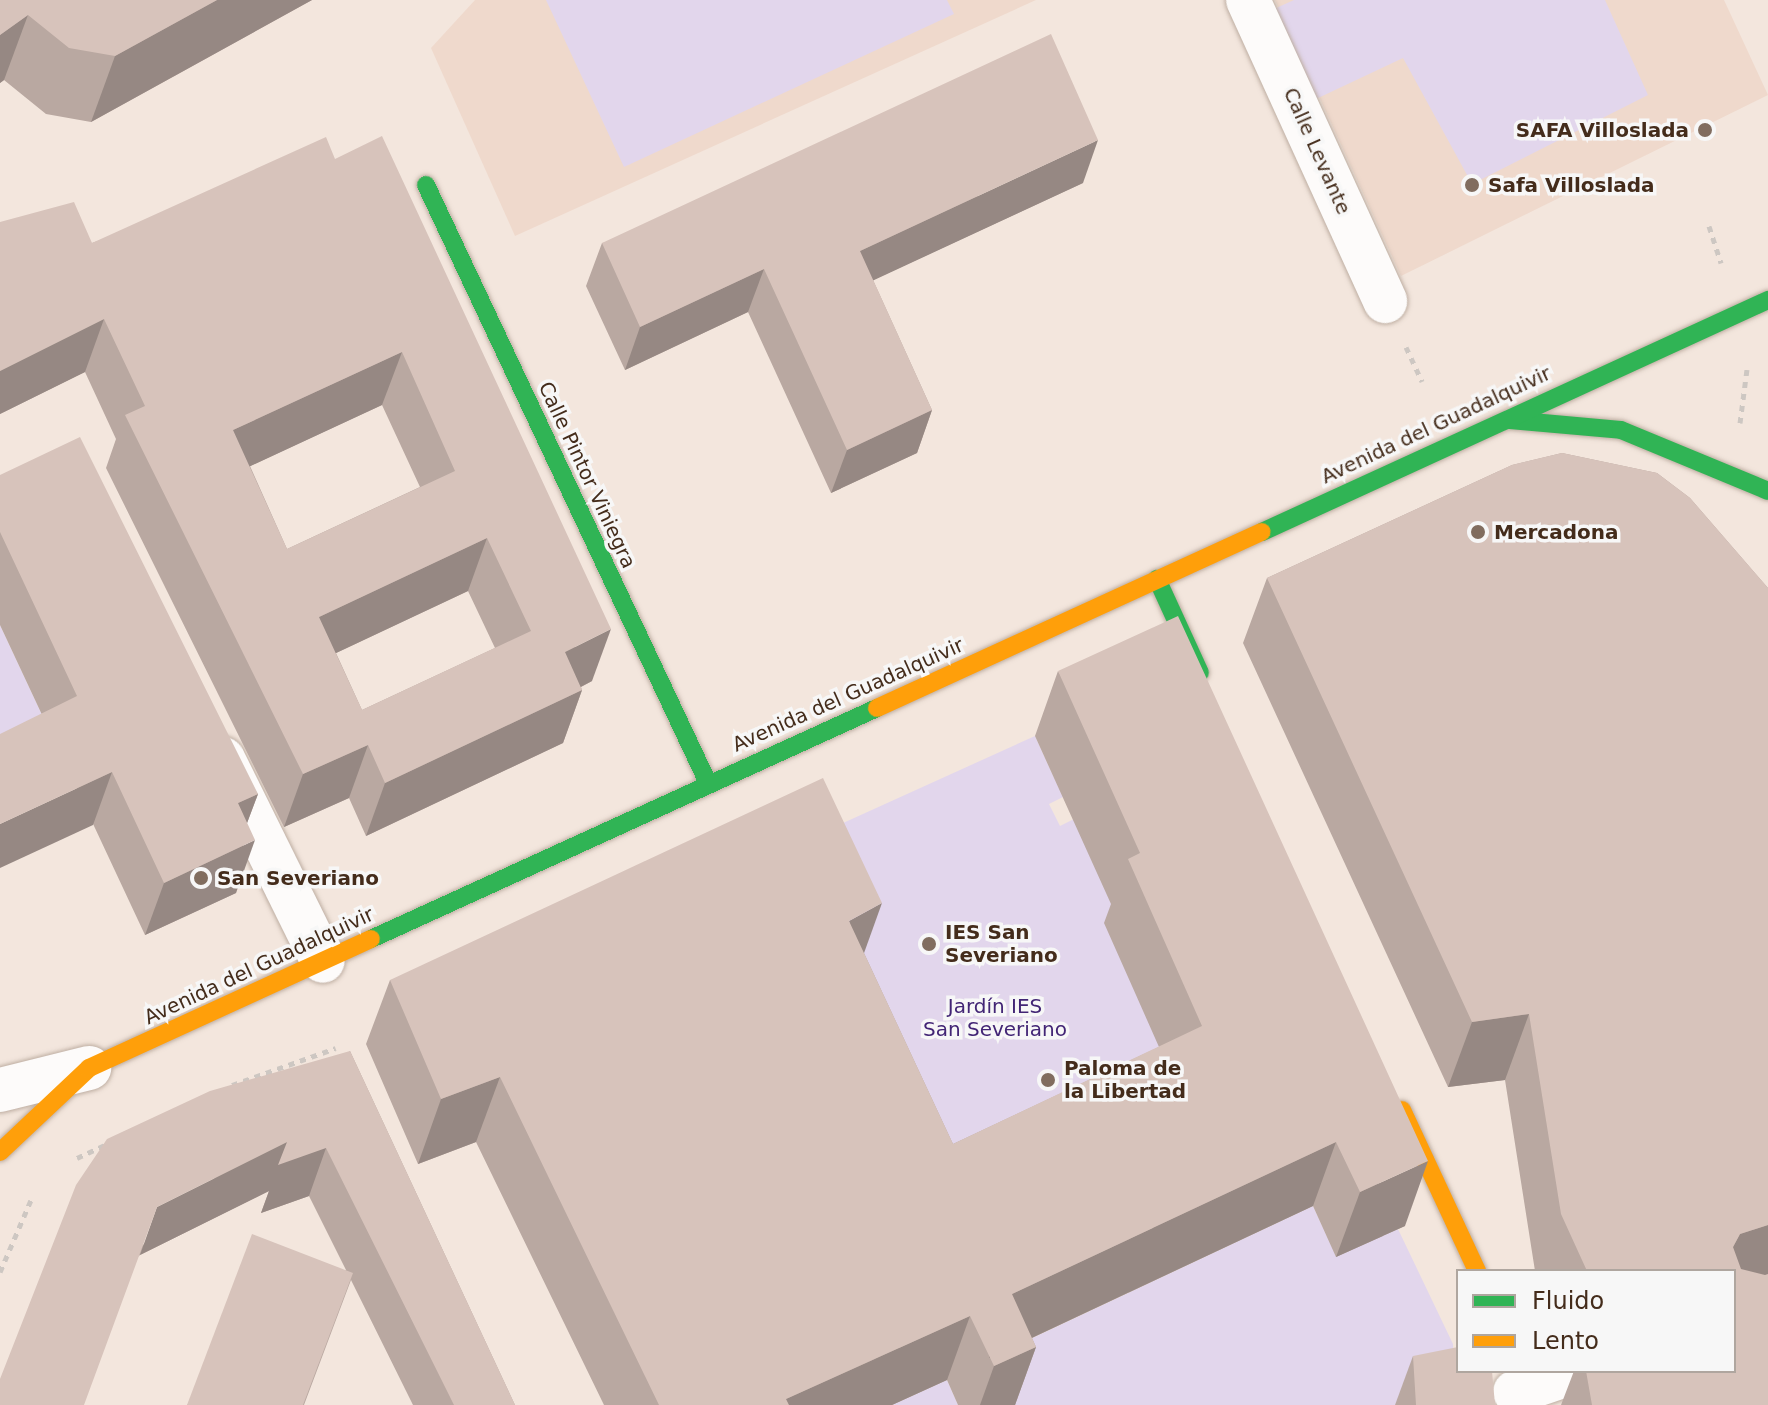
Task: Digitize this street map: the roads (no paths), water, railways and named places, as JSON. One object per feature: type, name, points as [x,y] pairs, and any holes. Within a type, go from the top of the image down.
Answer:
[{"type":"street","name":"Calle Levante","points":[[1248,0],[1385,301]]},
{"type":"street","name":"Calle Pintor Viniegra","points":[[426,185],[708,783]]},
{"type":"street","name":"Avenida del Guadalquivir","points":[[0,1152],[89,1068],[1507,420],[1739,319],[1768,300]]},
{"type":"street","name":"Avenida del Guadalquivir","points":[[1739,319],[1768,314]]},
{"type":"street","points":[[1507,420],[1621,430],[1768,491]]},
{"type":"street","points":[[1157,579],[1210,693]]},
{"type":"street","points":[[202,717],[323,961]]},
{"type":"street","points":[[0,1090],[89,1068]]},
{"type":"street","points":[[1390,1083],[1476,1269]]},
{"type":"street","points":[[1515,1389],[1570,1373]]},
{"type":"place","name":"SAFA Villoslada","points":[[1705,130]]},
{"type":"place","name":"Safa Villoslada","points":[[1472,185]]},
{"type":"place","name":"Mercadona","points":[[1478,532]]},
{"type":"place","name":"San Severiano","points":[[201,878]]},
{"type":"place","name":"IES San Severiano","points":[[929,944]]},
{"type":"place","name":"Paloma de la Libertad","points":[[1048,1080]]},
{"type":"park label","name":"Jardín IES San Severiano","points":[[995,1018]]}]
